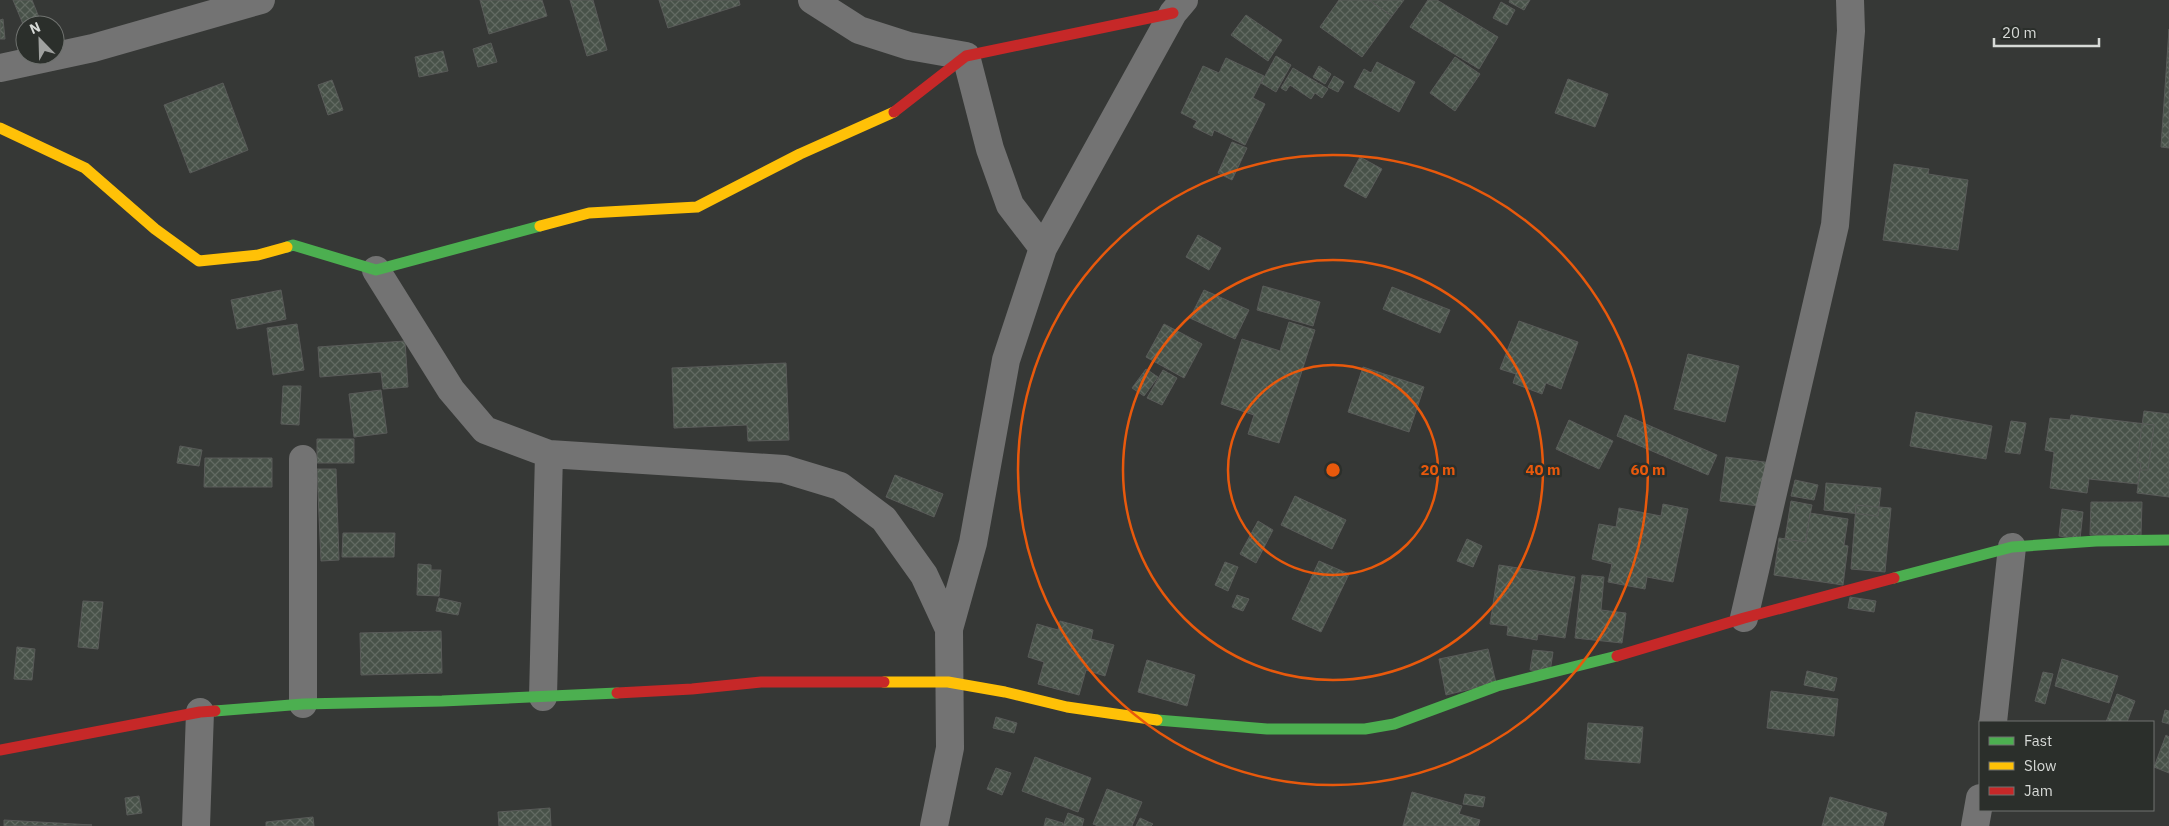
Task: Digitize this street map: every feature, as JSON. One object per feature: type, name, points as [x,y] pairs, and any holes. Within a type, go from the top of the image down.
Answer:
[{"type":"street","points":[[0,68],[93,48],[226,5],[261,0]]},
{"type":"street","points":[[812,0],[859,30],[908,46],[966,56],[1178,6]]},
{"type":"street","points":[[1744,618],[1836,225],[1851,31],[1850,0]]},
{"type":"street","points":[[934,826],[950,748],[949,629],[973,544],[1006,360],[1043,248],[1178,6]]},
{"type":"street","points":[[966,56],[990,149],[1010,205],[1043,248]]},
{"type":"street","points":[[0,128],[85,168],[155,229],[199,261],[258,254],[293,245],[376,270],[589,213],[697,207],[800,154],[892,114],[966,56]]},
{"type":"street","points":[[376,270],[451,390],[485,430],[549,454],[712,466],[784,469],[840,486],[884,520],[924,575],[949,629]]},
{"type":"street","points":[[543,696],[549,454]]},
{"type":"street","points":[[303,459],[303,704]]},
{"type":"street","points":[[0,750],[200,712],[303,704],[692,689],[761,682],[948,682],[1005,692],[1067,707],[1159,720],[1267,729],[1365,729],[1394,724],[1497,686],[1618,656],[1744,618],[2012,546],[2096,541],[2169,540]]},
{"type":"street","points":[[1993,721],[2012,546]]},
{"type":"street","points":[[196,826],[200,712]]},
{"type":"street","points":[[1976,826],[1979,805]]},
{"type":"building","points":[[13,0],[32,0],[38,15],[19,15]]},
{"type":"building","points":[[480,0],[542,0],[547,16],[489,34]]},
{"type":"building","points":[[570,0],[593,0],[607,50],[587,56]]},
{"type":"building","points":[[659,0],[739,0],[740,5],[668,28]]},
{"type":"building","points":[[1339,0],[1369,0],[1392,16],[1362,57],[1320,27]]},
{"type":"building","points":[[1369,0],[1404,0],[1392,16]]},
{"type":"building","points":[[1428,0],[1437,0],[1498,37],[1479,69],[1410,27]]},
{"type":"building","points":[[1510,0],[1530,0],[1524,10],[1509,2]]},
{"type":"building","points":[[1501,2],[1515,10],[1507,25],[1493,18]]},
{"type":"building","points":[[1246,15],[1282,40],[1268,61],[1231,35]]},
{"type":"building","points":[[3,19],[5,39],[0,39],[0,20]]},
{"type":"building","points":[[2169,29],[2169,148],[2161,147]]},
{"type":"building","points":[[491,43],[497,62],[478,67],[473,49]]},
{"type":"building","points":[[443,51],[448,71],[419,77],[415,57]]},
{"type":"building","points":[[1276,56],[1291,65],[1276,92],[1261,83]]},
{"type":"building","points":[[1455,57],[1480,74],[1455,111],[1430,93]]},
{"type":"building","points":[[1226,58],[1264,76],[1253,98],[1265,104],[1245,145],[1214,130],[1212,136],[1193,127],[1197,121],[1181,113],[1203,66],[1219,73]]},
{"type":"building","points":[[1377,62],[1415,82],[1399,112],[1354,87],[1364,69],[1371,73]]},
{"type":"building","points":[[1319,66],[1331,74],[1325,84],[1313,77]]},
{"type":"building","points":[[1293,68],[1328,89],[1322,98],[1315,93],[1311,99],[1290,85],[1286,91],[1281,88]]},
{"type":"building","points":[[1334,76],[1344,82],[1338,92],[1328,87]]},
{"type":"building","points":[[1568,79],[1608,94],[1595,127],[1555,113]]},
{"type":"building","points":[[332,80],[343,110],[328,115],[318,85]]},
{"type":"building","points":[[223,83],[248,150],[190,173],[164,105]]},
{"type":"building","points":[[1232,142],[1247,148],[1232,180],[1218,173]]},
{"type":"building","points":[[1360,157],[1382,169],[1366,198],[1344,186]]},
{"type":"building","points":[[1894,164],[1929,169],[1928,174],[1968,180],[1958,250],[1883,240]]},
{"type":"building","points":[[1198,235],[1221,248],[1209,270],[1186,257]]},
{"type":"building","points":[[1263,286],[1320,302],[1313,326],[1257,310]]},
{"type":"building","points":[[1392,287],[1450,310],[1440,333],[1383,309]]},
{"type":"building","points":[[281,290],[286,319],[237,329],[231,300]]},
{"type":"building","points":[[1204,290],[1249,310],[1235,339],[1190,318]]},
{"type":"building","points":[[1519,321],[1578,342],[1561,389],[1546,383],[1542,394],[1513,383],[1516,374],[1500,369]]},
{"type":"building","points":[[1289,322],[1315,330],[1279,443],[1248,434],[1254,415],[1221,404],[1242,339],[1280,351]]},
{"type":"building","points":[[297,324],[304,370],[273,375],[267,328]]},
{"type":"building","points":[[1164,324],[1202,344],[1184,378],[1146,357]]},
{"type":"building","points":[[405,341],[408,387],[383,389],[381,372],[320,377],[318,347]]},
{"type":"building","points":[[1688,354],[1739,366],[1725,422],[1674,409]]},
{"type":"building","points":[[786,363],[789,440],[748,441],[747,425],[674,428],[672,368]]},
{"type":"building","points":[[1363,367],[1424,387],[1409,432],[1348,412]]},
{"type":"building","points":[[1146,369],[1158,377],[1144,396],[1132,388]]},
{"type":"building","points":[[1163,370],[1177,378],[1162,405],[1147,398]]},
{"type":"building","points":[[283,386],[301,386],[299,425],[281,424]]},
{"type":"building","points":[[381,390],[387,433],[354,437],[349,394]]},
{"type":"building","points":[[2144,411],[2169,414],[2169,497],[2137,493],[2141,463],[2137,462]]},
{"type":"building","points":[[1916,412],[1992,426],[1986,459],[1910,446]]},
{"type":"building","points":[[1625,415],[1717,455],[1708,475],[1617,436]]},
{"type":"building","points":[[2071,415],[2154,425],[2148,470],[2140,470],[2138,484],[2089,479],[2087,493],[2050,488],[2054,452],[2045,450],[2050,418],[2070,420]]},
{"type":"building","points":[[1569,420],[1613,441],[1599,469],[1556,449]]},
{"type":"building","points":[[2011,421],[2026,423],[2020,454],[2005,452]]},
{"type":"building","points":[[317,439],[354,439],[354,463],[317,463]]},
{"type":"building","points":[[180,446],[202,450],[199,466],[177,463]]},
{"type":"building","points":[[1726,457],[1772,463],[1766,507],[1720,501]]},
{"type":"building","points":[[205,458],[272,458],[272,487],[204,487]]},
{"type":"building","points":[[317,469],[336,469],[339,560],[321,561]]},
{"type":"building","points":[[895,475],[943,494],[934,517],[886,497]]},
{"type":"building","points":[[1795,480],[1818,485],[1814,500],[1791,496]]},
{"type":"building","points":[[1826,483],[1881,488],[1878,516],[1824,510]]},
{"type":"building","points":[[1295,496],[1346,520],[1332,549],[1281,525]]},
{"type":"building","points":[[1791,501],[1812,505],[1805,542],[1785,539]]},
{"type":"building","points":[[2091,502],[2142,502],[2141,536],[2090,535]]},
{"type":"building","points":[[1663,504],[1688,509],[1673,582],[1647,577],[1645,589],[1608,582],[1612,564],[1592,559],[1599,524],[1616,527],[1619,508],[1661,516]]},
{"type":"building","points":[[1856,505],[1891,508],[1885,572],[1851,569]]},
{"type":"building","points":[[2062,509],[2083,512],[2080,539],[2059,536]]},
{"type":"building","points":[[1810,513],[1848,519],[1844,545],[1848,546],[1843,585],[1774,575],[1779,538],[1806,542]]},
{"type":"building","points":[[1258,521],[1273,530],[1256,563],[1240,554]]},
{"type":"building","points":[[343,533],[395,533],[394,557],[342,557]]},
{"type":"building","points":[[1467,539],[1482,546],[1473,567],[1457,561]]},
{"type":"building","points":[[1319,561],[1349,574],[1321,632],[1292,619]]},
{"type":"building","points":[[1225,562],[1238,567],[1228,591],[1215,585]]},
{"type":"building","points":[[418,564],[431,565],[431,570],[441,570],[439,596],[417,595]]},
{"type":"building","points":[[1499,565],[1575,577],[1565,638],[1538,634],[1537,640],[1507,635],[1508,626],[1490,624]]},
{"type":"building","points":[[1582,575],[1604,577],[1601,610],[1626,613],[1622,643],[1575,638]]},
{"type":"building","points":[[1237,595],[1249,599],[1243,611],[1232,607]]},
{"type":"building","points":[[1850,597],[1876,601],[1874,612],[1848,608]]},
{"type":"building","points":[[439,598],[461,603],[458,615],[436,611]]},
{"type":"building","points":[[83,601],[103,602],[98,649],[78,647]]},
{"type":"building","points":[[1060,621],[1093,630],[1091,639],[1114,645],[1105,676],[1086,670],[1079,695],[1038,684],[1044,662],[1028,657],[1037,624],[1058,630]]},
{"type":"building","points":[[441,631],[442,673],[361,675],[360,633]]},
{"type":"building","points":[[17,647],[35,649],[32,680],[14,679]]},
{"type":"building","points":[[1488,649],[1496,683],[1446,695],[1439,659]]},
{"type":"building","points":[[1533,650],[1553,652],[1550,672],[1530,670]]},
{"type":"building","points":[[2062,659],[2118,676],[2109,703],[2055,686]]},
{"type":"building","points":[[1147,660],[1195,675],[1187,706],[1138,692]]},
{"type":"building","points":[[1807,671],[1837,678],[1834,691],[1804,685]]},
{"type":"building","points":[[2043,672],[2053,674],[2045,704],[2035,701]]},
{"type":"building","points":[[1771,691],[1838,699],[1834,736],[1767,728]]},
{"type":"building","points":[[2117,694],[2135,701],[2127,721],[2106,721]]},
{"type":"building","points":[[2165,710],[2169,711],[2169,724],[2162,722]]},
{"type":"building","points":[[996,717],[1017,723],[1014,733],[993,728]]},
{"type":"building","points":[[1588,723],[1643,727],[1640,763],[1585,759]]},
{"type":"building","points":[[2166,735],[2169,737],[2169,773],[2154,767]]},
{"type":"building","points":[[1035,757],[1091,778],[1078,812],[1022,791]]},
{"type":"building","points":[[996,768],[1011,773],[1002,795],[987,789]]},
{"type":"building","points":[[1107,789],[1142,802],[1132,826],[1098,826],[1093,824]]},
{"type":"building","points":[[1412,792],[1462,806],[1459,814],[1480,820],[1478,826],[1403,826]]},
{"type":"building","points":[[1465,794],[1485,797],[1483,807],[1463,804]]},
{"type":"building","points":[[139,796],[142,813],[127,815],[125,798]]},
{"type":"building","points":[[1830,797],[1887,813],[1883,826],[1822,826]]},
{"type":"building","points":[[550,808],[551,826],[499,826],[498,812]]},
{"type":"building","points":[[1068,813],[1084,819],[1082,826],[1063,826]]},
{"type":"building","points":[[313,817],[314,826],[266,826],[266,822]]},
{"type":"building","points":[[1046,818],[1063,823],[1062,826],[1044,826]]},
{"type":"building","points":[[1140,818],[1153,824],[1151,826],[1136,826]]},
{"type":"building","points":[[4,820],[92,825],[4,826]]},
{"type":"traffic: fast","points":[[287,247],[293,245],[376,270],[540,226]]},
{"type":"traffic: fast","points":[[1894,578],[2012,547],[2096,541],[2169,540]]},
{"type":"traffic: fast","points":[[1157,720],[1267,729],[1365,729],[1394,724],[1497,686],[1617,656]]},
{"type":"traffic: fast","points":[[215,711],[303,704],[442,701],[617,693]]},
{"type":"traffic: slow","points":[[540,226],[589,213],[697,207],[800,154],[894,112]]},
{"type":"traffic: slow","points":[[0,128],[85,168],[155,229],[199,261],[258,255],[287,247]]},
{"type":"traffic: slow","points":[[884,682],[948,682],[1005,692],[1067,707],[1157,720]]},
{"type":"traffic: jam","points":[[894,112],[966,56],[1173,13]]},
{"type":"traffic: jam","points":[[1617,656],[1744,618],[1894,578]]},
{"type":"traffic: jam","points":[[617,693],[692,689],[761,682],[884,682]]},
{"type":"traffic: jam","points":[[0,750],[200,712],[215,711]]}]
